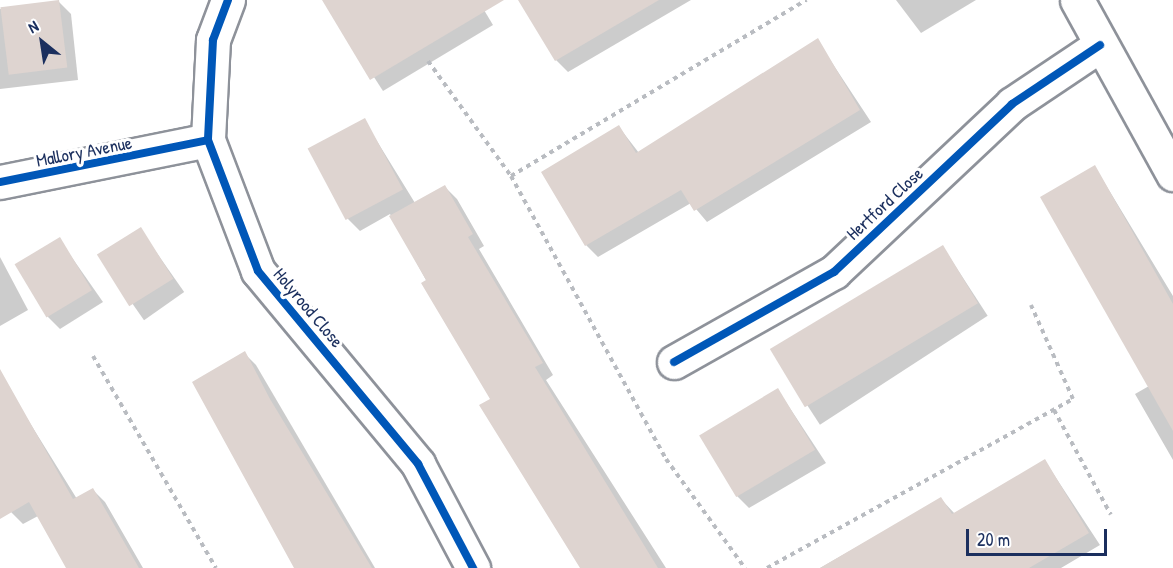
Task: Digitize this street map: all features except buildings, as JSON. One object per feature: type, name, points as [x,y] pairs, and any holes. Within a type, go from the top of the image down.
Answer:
[{"type":"street","name":"Holyrood Close","points":[[228,0],[213,40],[208,140],[258,271],[418,464],[473,568]]},
{"type":"street","points":[[1077,0],[1173,174]]},
{"type":"street","name":"Hertford Close","points":[[674,362],[834,272],[1012,105],[1100,45]]},
{"type":"street","name":"Mallory Avenue","points":[[0,182],[208,140]]},
{"type":"path","points":[[511,176],[806,0]]},
{"type":"path","points":[[428,61],[511,176],[666,459],[744,568]]},
{"type":"path","points":[[767,568],[1073,399],[1031,305]]},
{"type":"path","points":[[93,356],[216,568]]},
{"type":"path","points":[[1054,410],[1111,515]]},
{"type":"cycle path","points":[[228,0],[213,40],[208,140],[258,271],[418,464],[473,568]]},
{"type":"cycle path","points":[[674,362],[834,272],[1012,104],[1100,45]]},
{"type":"cycle path","points":[[0,182],[208,140]]}]
